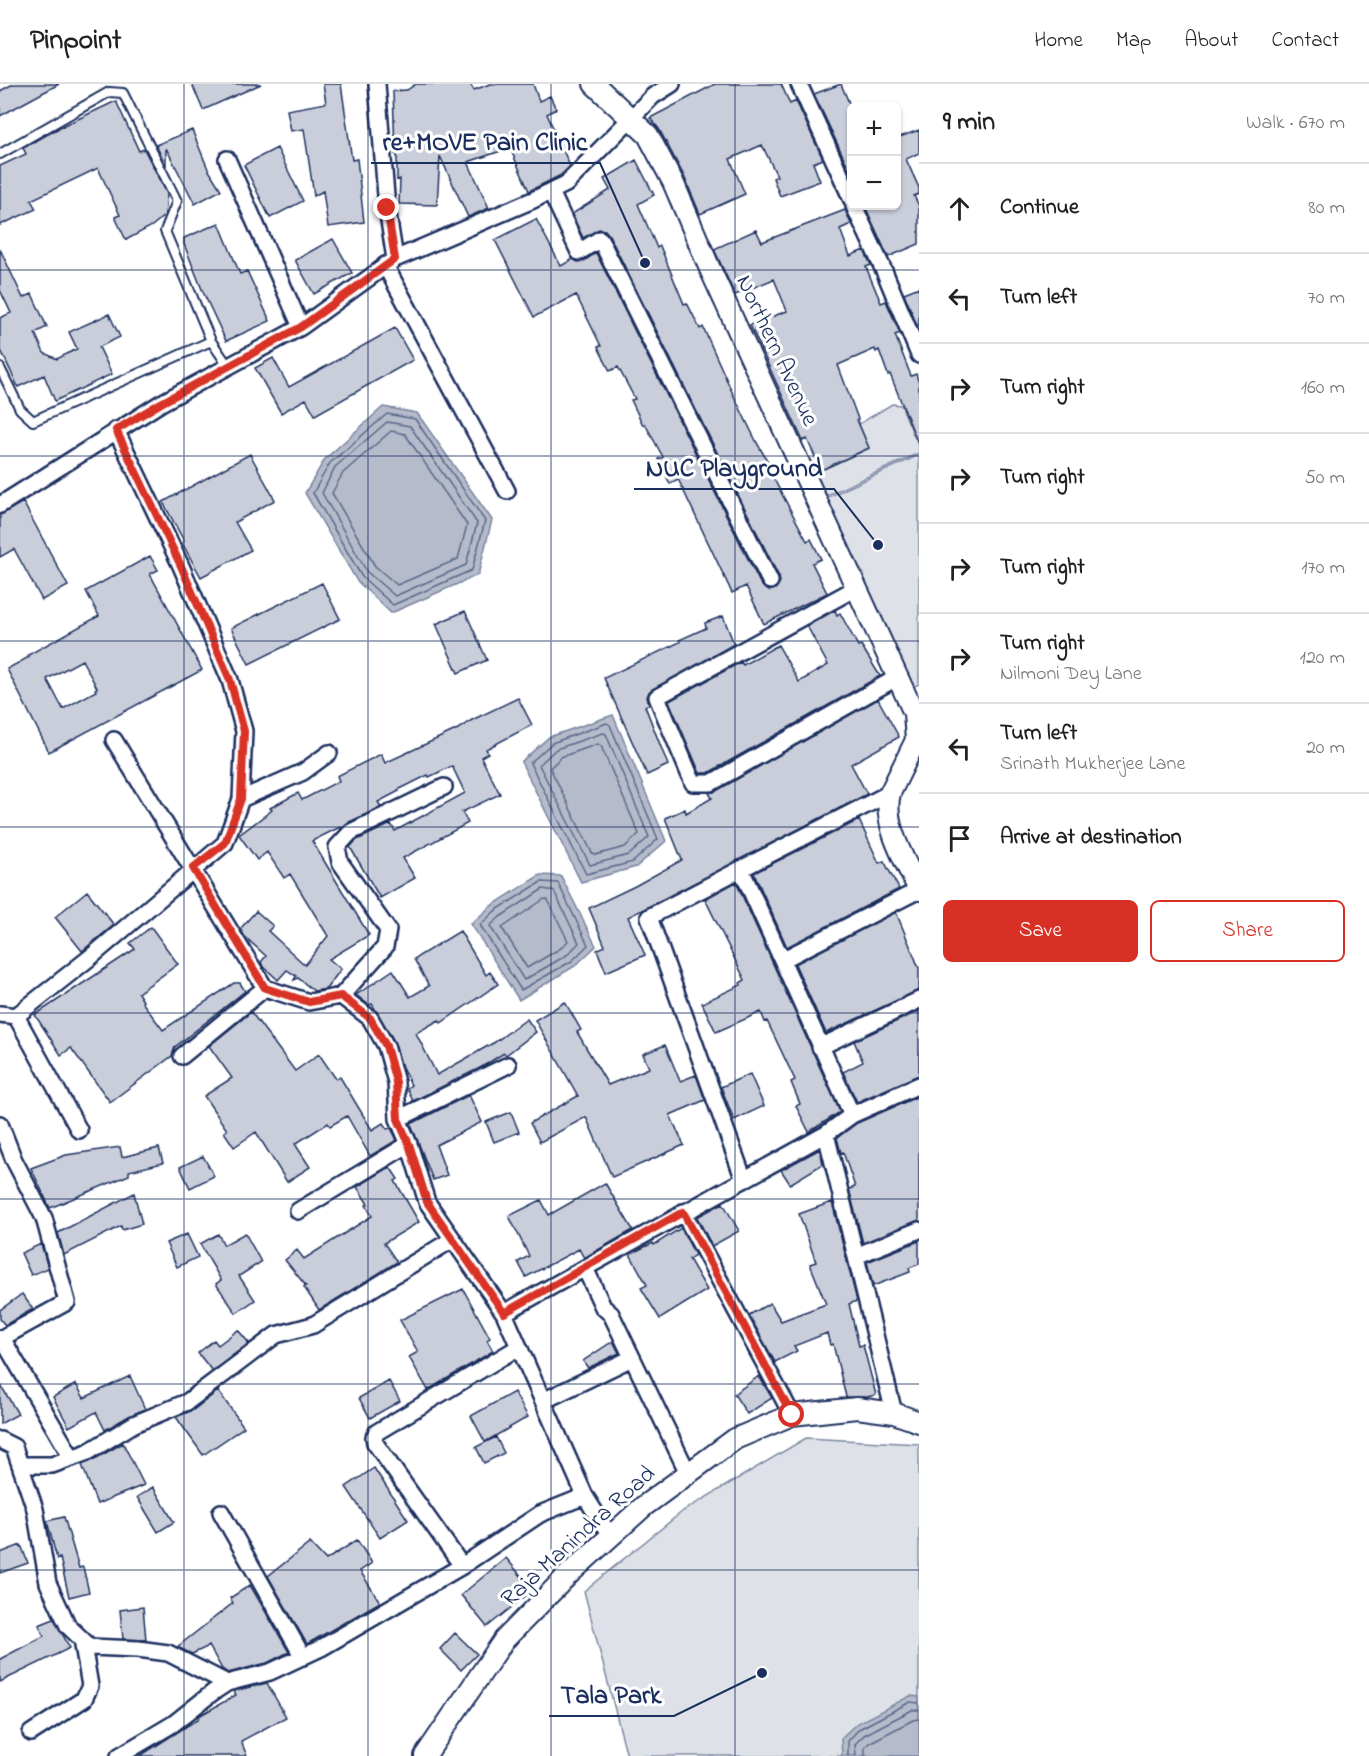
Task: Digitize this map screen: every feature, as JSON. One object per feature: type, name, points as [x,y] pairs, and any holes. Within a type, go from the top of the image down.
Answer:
[{"type":"street","points":[[377,84],[390,262],[507,491]]},
{"type":"street","name":"Northern Avenue","points":[[594,84],[648,135],[674,182],[715,280],[914,713],[916,740],[912,760],[890,793],[888,802],[892,829],[919,890]]},
{"type":"street","points":[[0,506],[161,403],[301,327],[390,262],[566,184],[653,96],[672,84]]},
{"type":"street","points":[[799,84],[847,189]]},
{"type":"street","points":[[227,159],[301,327]]},
{"type":"street","points":[[551,192],[579,252],[600,239],[770,581]]},
{"type":"street","points":[[856,210],[919,355]]},
{"type":"street","points":[[0,1014],[16,1016],[92,956],[225,843],[241,799],[244,731],[230,680],[181,566],[116,430]]},
{"type":"street","points":[[856,588],[657,697],[693,783],[711,783],[898,677]]},
{"type":"street","points":[[114,740],[265,988],[309,1002],[341,996],[386,947],[388,930],[340,862],[337,847],[351,832],[444,787]]},
{"type":"street","points":[[241,799],[303,772],[329,753]]},
{"type":"street","points":[[744,1180],[649,917],[890,793]]},
{"type":"street","points":[[741,869],[852,1115]]},
{"type":"street","points":[[782,960],[919,890]]},
{"type":"street","points":[[182,1056],[265,988]]},
{"type":"street","points":[[341,996],[370,1018],[386,1046],[396,1082],[398,1119],[409,1144],[427,1202],[504,1313],[585,1496],[610,1536]]},
{"type":"street","points":[[820,1047],[919,1000]]},
{"type":"street","points":[[16,1016],[79,1130]]},
{"type":"street","points":[[398,1119],[508,1065]]},
{"type":"street","points":[[504,1313],[826,1134],[852,1115],[919,1085]]},
{"type":"street","points":[[0,1124],[7,1162],[44,1218],[67,1302],[1,1339],[72,1458]]},
{"type":"street","points":[[826,1134],[894,1413]]},
{"type":"street","points":[[298,1211],[409,1144]]},
{"type":"street","points":[[683,1212],[792,1415]]},
{"type":"street","points":[[856,1256],[919,1230]]},
{"type":"street","points":[[20,1465],[52,1465],[88,1452],[134,1424],[187,1401],[276,1335],[313,1324],[453,1239]]},
{"type":"street","points":[[585,1268],[603,1307],[611,1314],[688,1473]]},
{"type":"street","points":[[462,1566],[375,1443],[374,1437],[377,1432],[519,1347]]},
{"type":"street","points":[[543,1401],[632,1358]]},
{"type":"street","name":"Raja Manindra Road","points":[[425,1756],[504,1640],[569,1574],[644,1506],[735,1439],[792,1415],[857,1408],[894,1413],[919,1422]]},
{"type":"street","points":[[0,1440],[14,1447],[35,1509],[48,1582],[68,1626],[90,1647],[168,1653],[227,1683]]},
{"type":"street","points":[[119,1756],[173,1725],[227,1683],[270,1672],[303,1657],[462,1566],[540,1514],[585,1496]]},
{"type":"street","points":[[221,1512],[303,1657]]},
{"type":"street","points":[[31,1733],[84,1699],[90,1686],[82,1640]]},
{"type":"lane","points":[[0,154],[109,92],[123,93],[177,201],[165,231],[211,341],[230,367]]},
{"type":"lane","points":[[0,368],[20,409],[33,421],[211,341]]},
{"type":"shaded area","points":[[892,404],[901,405],[915,438],[919,437],[919,453],[819,499],[813,474],[869,448],[859,424]]},
{"type":"shaded area","points":[[919,455],[919,684],[904,691],[817,502]]},
{"type":"shaded area","points":[[806,1438],[919,1444],[919,1756],[627,1756],[584,1591],[683,1511]]},
{"type":"water","points":[[383,407],[417,413],[492,520],[478,575],[391,613],[357,581],[305,493],[325,459]]},
{"type":"water","points":[[613,715],[666,841],[636,867],[581,882],[521,762],[549,737]]},
{"type":"water","points":[[540,875],[561,876],[596,946],[575,966],[519,1000],[471,924],[491,906]]},
{"type":"water","points":[[910,1696],[919,1697],[919,1756],[842,1756],[841,1738],[856,1724]]},
{"type":"building","points":[[13,84],[59,84],[0,116],[0,91]]},
{"type":"building","points":[[192,84],[261,84],[203,110]]},
{"type":"building","points":[[323,84],[341,84],[352,160],[357,159],[364,222],[328,227],[323,191],[314,196],[304,129],[291,131],[287,110],[326,103]]},
{"type":"building","points":[[416,84],[470,84],[474,90],[490,84],[533,84],[539,101],[550,96],[556,109],[547,114],[570,166],[561,175],[529,191],[510,148],[468,162],[489,208],[468,217],[440,156],[437,205],[399,204],[400,179],[397,180],[393,91],[407,90]]},
{"type":"building","points":[[715,84],[781,84],[790,104],[796,101],[823,159],[813,163],[820,181],[780,196],[773,178],[777,176],[762,145],[730,159],[745,194],[700,214],[684,176],[659,129],[650,118]]},
{"type":"building","points":[[841,84],[849,102],[847,164],[814,94]]},
{"type":"building","points":[[116,101],[139,151],[144,149],[167,194],[165,215],[152,226],[126,240],[115,217],[120,215],[98,168],[31,200],[36,209],[0,225],[0,166],[26,154],[23,148]]},
{"type":"building","points":[[192,130],[208,169],[221,190],[195,204],[166,148],[166,166],[156,145]]},
{"type":"building","points":[[919,130],[919,153],[906,159],[919,188],[919,194],[914,196],[919,206],[919,244],[888,257],[867,210],[901,210],[901,137]]},
{"type":"building","points":[[277,148],[303,201],[270,218],[244,165]]},
{"type":"building","points":[[636,160],[654,195],[638,204],[657,248],[660,246],[684,304],[687,303],[700,329],[703,327],[733,394],[771,467],[768,468],[807,541],[811,539],[821,559],[812,563],[827,593],[764,624],[746,586],[732,593],[678,479],[670,484],[658,459],[663,457],[645,424],[643,425],[631,400],[635,399],[618,367],[610,371],[598,347],[601,346],[576,295],[534,317],[495,240],[536,219],[561,266],[573,259],[578,262],[584,261],[596,253],[761,585],[769,591],[775,589],[780,582],[779,577],[609,235],[605,230],[599,229],[583,238],[572,214],[610,190],[604,179]]},
{"type":"building","points":[[845,210],[851,224],[840,229],[850,256],[864,250],[871,265],[866,267],[881,303],[886,301],[900,333],[895,335],[911,376],[916,374],[919,383],[919,446],[890,374],[888,375],[879,350],[876,352],[875,349],[838,365],[869,448],[821,470],[807,439],[803,441],[750,325],[787,311],[774,279],[735,295],[714,249],[756,230],[762,242]]},
{"type":"building","points":[[219,223],[240,274],[247,271],[270,321],[226,341],[184,244],[184,238]]},
{"type":"building","points":[[333,239],[352,273],[314,294],[295,260]]},
{"type":"building","points":[[0,249],[23,298],[32,294],[47,327],[35,333],[44,353],[57,359],[77,349],[69,332],[109,314],[120,337],[99,347],[112,374],[55,401],[44,375],[18,387],[0,348],[0,318],[11,313],[0,290]]},
{"type":"building","points":[[919,287],[919,325],[917,326],[904,293]]},
{"type":"building","points":[[395,328],[413,360],[315,415],[306,399],[281,413],[255,368],[273,358],[289,387]]},
{"type":"building","points":[[250,454],[275,500],[235,522],[251,550],[201,577],[163,502]]},
{"type":"building","points":[[23,502],[68,586],[42,600],[14,549],[0,557],[0,515]]},
{"type":"building","points":[[150,556],[158,570],[150,574],[202,670],[49,752],[7,669],[99,616],[86,591]],"holes":[[[82,660],[97,688],[96,691],[63,709],[47,679]]]},
{"type":"building","points":[[322,583],[340,619],[249,664],[231,628]]},
{"type":"building","points":[[835,610],[837,615],[840,613],[858,646],[861,645],[880,676],[708,773],[700,773],[669,701],[778,645],[799,682],[828,665],[807,626]]},
{"type":"building","points":[[465,611],[487,660],[458,673],[436,624]]},
{"type":"building","points":[[723,616],[734,644],[649,692],[647,697],[649,704],[645,706],[668,765],[647,775],[604,678],[680,642],[679,640],[706,628],[705,623]]},
{"type":"building","points":[[518,698],[532,725],[486,749],[488,753],[481,757],[500,794],[462,812],[468,823],[403,858],[415,878],[380,898],[350,847],[357,840],[391,824],[395,831],[465,793],[452,766],[398,790],[378,802],[381,807],[347,823],[341,829],[340,827],[312,841],[369,935],[329,959],[341,969],[326,989],[314,991],[298,978],[294,980],[296,976],[287,970],[278,980],[261,962],[266,956],[245,937],[240,929],[256,911],[273,926],[268,931],[305,965],[328,936],[290,874],[284,878],[267,852],[257,860],[239,835],[272,810],[270,808],[298,793],[302,800],[339,781],[337,776],[381,754],[385,763]]},
{"type":"building","points":[[878,699],[899,737],[851,764],[867,794],[628,917],[645,955],[606,972],[597,950],[605,946],[589,908],[682,860],[665,818],[685,809],[686,813],[712,798],[709,793]]},
{"type":"building","points":[[859,820],[879,863],[884,861],[899,889],[787,947],[754,873]]},
{"type":"building","points":[[736,882],[840,1112],[809,1132],[796,1106],[800,1104],[791,1082],[795,1080],[761,1012],[716,1032],[702,1003],[741,985],[740,983],[745,980],[705,899]]},
{"type":"building","points":[[87,891],[114,925],[82,951],[55,917]]},
{"type":"building","points":[[896,912],[919,968],[919,990],[826,1033],[795,964]]},
{"type":"building","points":[[151,927],[178,964],[138,993],[163,1030],[234,983],[240,983],[245,991],[175,1047],[172,1056],[110,1102],[71,1048],[61,1055],[35,1015],[135,949],[130,943]]},
{"type":"building","points":[[460,931],[486,975],[490,972],[498,984],[441,1023],[439,1020],[416,1033],[437,1075],[495,1042],[527,1019],[536,1032],[506,1055],[504,1053],[480,1068],[413,1101],[407,1088],[411,1085],[402,1067],[394,1041],[372,1004],[369,1005],[356,995],[393,970],[410,997],[429,986],[414,959]]},
{"type":"building","points":[[565,1002],[581,1030],[577,1032],[608,1085],[649,1068],[643,1054],[665,1045],[680,1081],[696,1075],[705,1100],[670,1115],[684,1145],[612,1177],[586,1117],[540,1142],[530,1123],[578,1096],[535,1020]]},
{"type":"building","points":[[919,1011],[919,1075],[857,1102],[843,1072],[863,1062],[854,1041]]},
{"type":"building","points":[[251,1012],[295,1071],[319,1054],[336,1079],[340,1077],[372,1130],[383,1123],[387,1129],[391,1128],[397,1140],[370,1156],[347,1116],[330,1126],[328,1123],[295,1144],[310,1167],[287,1182],[256,1132],[234,1147],[224,1132],[227,1130],[204,1096],[232,1078],[209,1046]]},
{"type":"building","points":[[750,1074],[764,1106],[734,1120],[721,1087]]},
{"type":"building","points":[[469,1095],[482,1122],[436,1145],[447,1175],[433,1180],[411,1124]]},
{"type":"building","points":[[919,1096],[919,1220],[863,1243],[849,1189],[855,1187],[837,1138],[857,1123]]},
{"type":"building","points":[[511,1112],[519,1132],[494,1142],[486,1122]]},
{"type":"building","points":[[120,1147],[122,1157],[159,1148],[163,1163],[129,1171],[129,1175],[50,1208],[31,1168],[66,1155]]},
{"type":"building","points":[[820,1149],[823,1164],[790,1184],[781,1170]]},
{"type":"building","points":[[203,1156],[214,1176],[190,1188],[180,1167]]},
{"type":"building","points":[[390,1167],[398,1179],[395,1181],[419,1222],[384,1243],[397,1262],[319,1310],[304,1287],[306,1286],[285,1260],[297,1250],[304,1259],[372,1216],[366,1205],[368,1204],[357,1187]]},
{"type":"building","points":[[605,1183],[633,1230],[584,1258],[579,1249],[526,1277],[518,1262],[529,1256],[509,1216],[541,1200],[549,1215]]},
{"type":"building","points":[[134,1193],[142,1224],[122,1230],[121,1226],[64,1255],[58,1233]]},
{"type":"building","points":[[832,1202],[857,1301],[849,1304],[859,1346],[863,1345],[876,1395],[867,1397],[846,1397],[833,1344],[830,1345],[827,1333],[794,1346],[797,1351],[775,1362],[749,1315],[770,1303],[781,1321],[826,1304],[810,1264],[816,1262],[799,1214]]},
{"type":"building","points":[[723,1203],[739,1231],[712,1246],[697,1217]]},
{"type":"building","points":[[681,1228],[695,1255],[689,1259],[707,1290],[660,1319],[641,1288],[647,1285],[630,1254],[653,1243],[654,1245]]},
{"type":"building","points":[[245,1233],[261,1262],[239,1276],[255,1300],[236,1313],[216,1284],[221,1280],[200,1244],[218,1234],[224,1245]]},
{"type":"building","points":[[187,1234],[198,1257],[177,1267],[166,1243]]},
{"type":"building","points":[[919,1241],[919,1264],[909,1268],[910,1272],[873,1286],[867,1262]]},
{"type":"building","points":[[41,1244],[48,1268],[31,1275],[21,1253]]},
{"type":"building","points":[[463,1289],[490,1338],[487,1340],[493,1351],[428,1390],[409,1357],[418,1352],[400,1320]]},
{"type":"building","points":[[22,1294],[33,1309],[5,1325],[0,1319],[0,1310]]},
{"type":"building","points":[[238,1330],[249,1343],[212,1371],[198,1353],[214,1340],[218,1345]]},
{"type":"building","points":[[613,1341],[619,1353],[588,1368],[583,1361]]},
{"type":"building","points":[[130,1376],[145,1409],[105,1430],[96,1412],[69,1427],[53,1397],[76,1384],[84,1398]]},
{"type":"building","points":[[759,1376],[772,1398],[747,1414],[734,1394]]},
{"type":"building","points":[[389,1381],[400,1401],[370,1418],[359,1398]]},
{"type":"building","points":[[0,1384],[18,1414],[0,1424]]},
{"type":"building","points":[[218,1391],[244,1427],[203,1455],[176,1417],[193,1410]]},
{"type":"building","points":[[514,1392],[528,1417],[485,1442],[471,1416]]},
{"type":"building","points":[[496,1437],[504,1453],[484,1463],[476,1447]]},
{"type":"building","points":[[123,1443],[144,1485],[97,1504],[82,1465]]},
{"type":"building","points":[[374,1468],[408,1520],[380,1538],[346,1487]]},
{"type":"building","points":[[153,1487],[174,1522],[158,1532],[137,1497]]},
{"type":"building","points":[[64,1517],[79,1568],[83,1567],[89,1592],[69,1597],[60,1558],[57,1559],[47,1521]]},
{"type":"building","points":[[357,1540],[372,1563],[360,1571],[380,1602],[307,1644],[268,1576],[310,1543],[326,1560]]},
{"type":"building","points":[[21,1545],[28,1563],[0,1573],[0,1553]]},
{"type":"building","points":[[506,1558],[533,1590],[487,1627],[461,1595]]},
{"type":"building","points":[[250,1585],[289,1652],[267,1663],[228,1673],[222,1669],[209,1646],[192,1654],[177,1647],[233,1603],[230,1598]]},
{"type":"building","points":[[143,1607],[146,1640],[123,1639],[120,1610]]},
{"type":"building","points":[[54,1619],[70,1648],[0,1682],[0,1659],[44,1636],[39,1625]]},
{"type":"building","points":[[455,1633],[477,1654],[461,1670],[440,1649]]},
{"type":"building","points":[[267,1683],[286,1717],[241,1741],[247,1756],[140,1756],[198,1719],[199,1716],[236,1695],[234,1691]]},
{"type":"place","name":"re+MOVE Pain Clinic","points":[[645,263]]},
{"type":"place","name":"NUC Playground","points":[[878,545]]},
{"type":"place","name":"Tala Park","points":[[762,1673]]},
{"type":"route","points":[[387,208],[395,259],[301,327],[116,430],[181,566],[230,680],[244,731],[241,799],[225,843],[193,868],[265,988],[309,1002],[341,996],[370,1018],[386,1046],[396,1082],[398,1119],[409,1144],[427,1202],[504,1313],[683,1212],[792,1415]]}]
